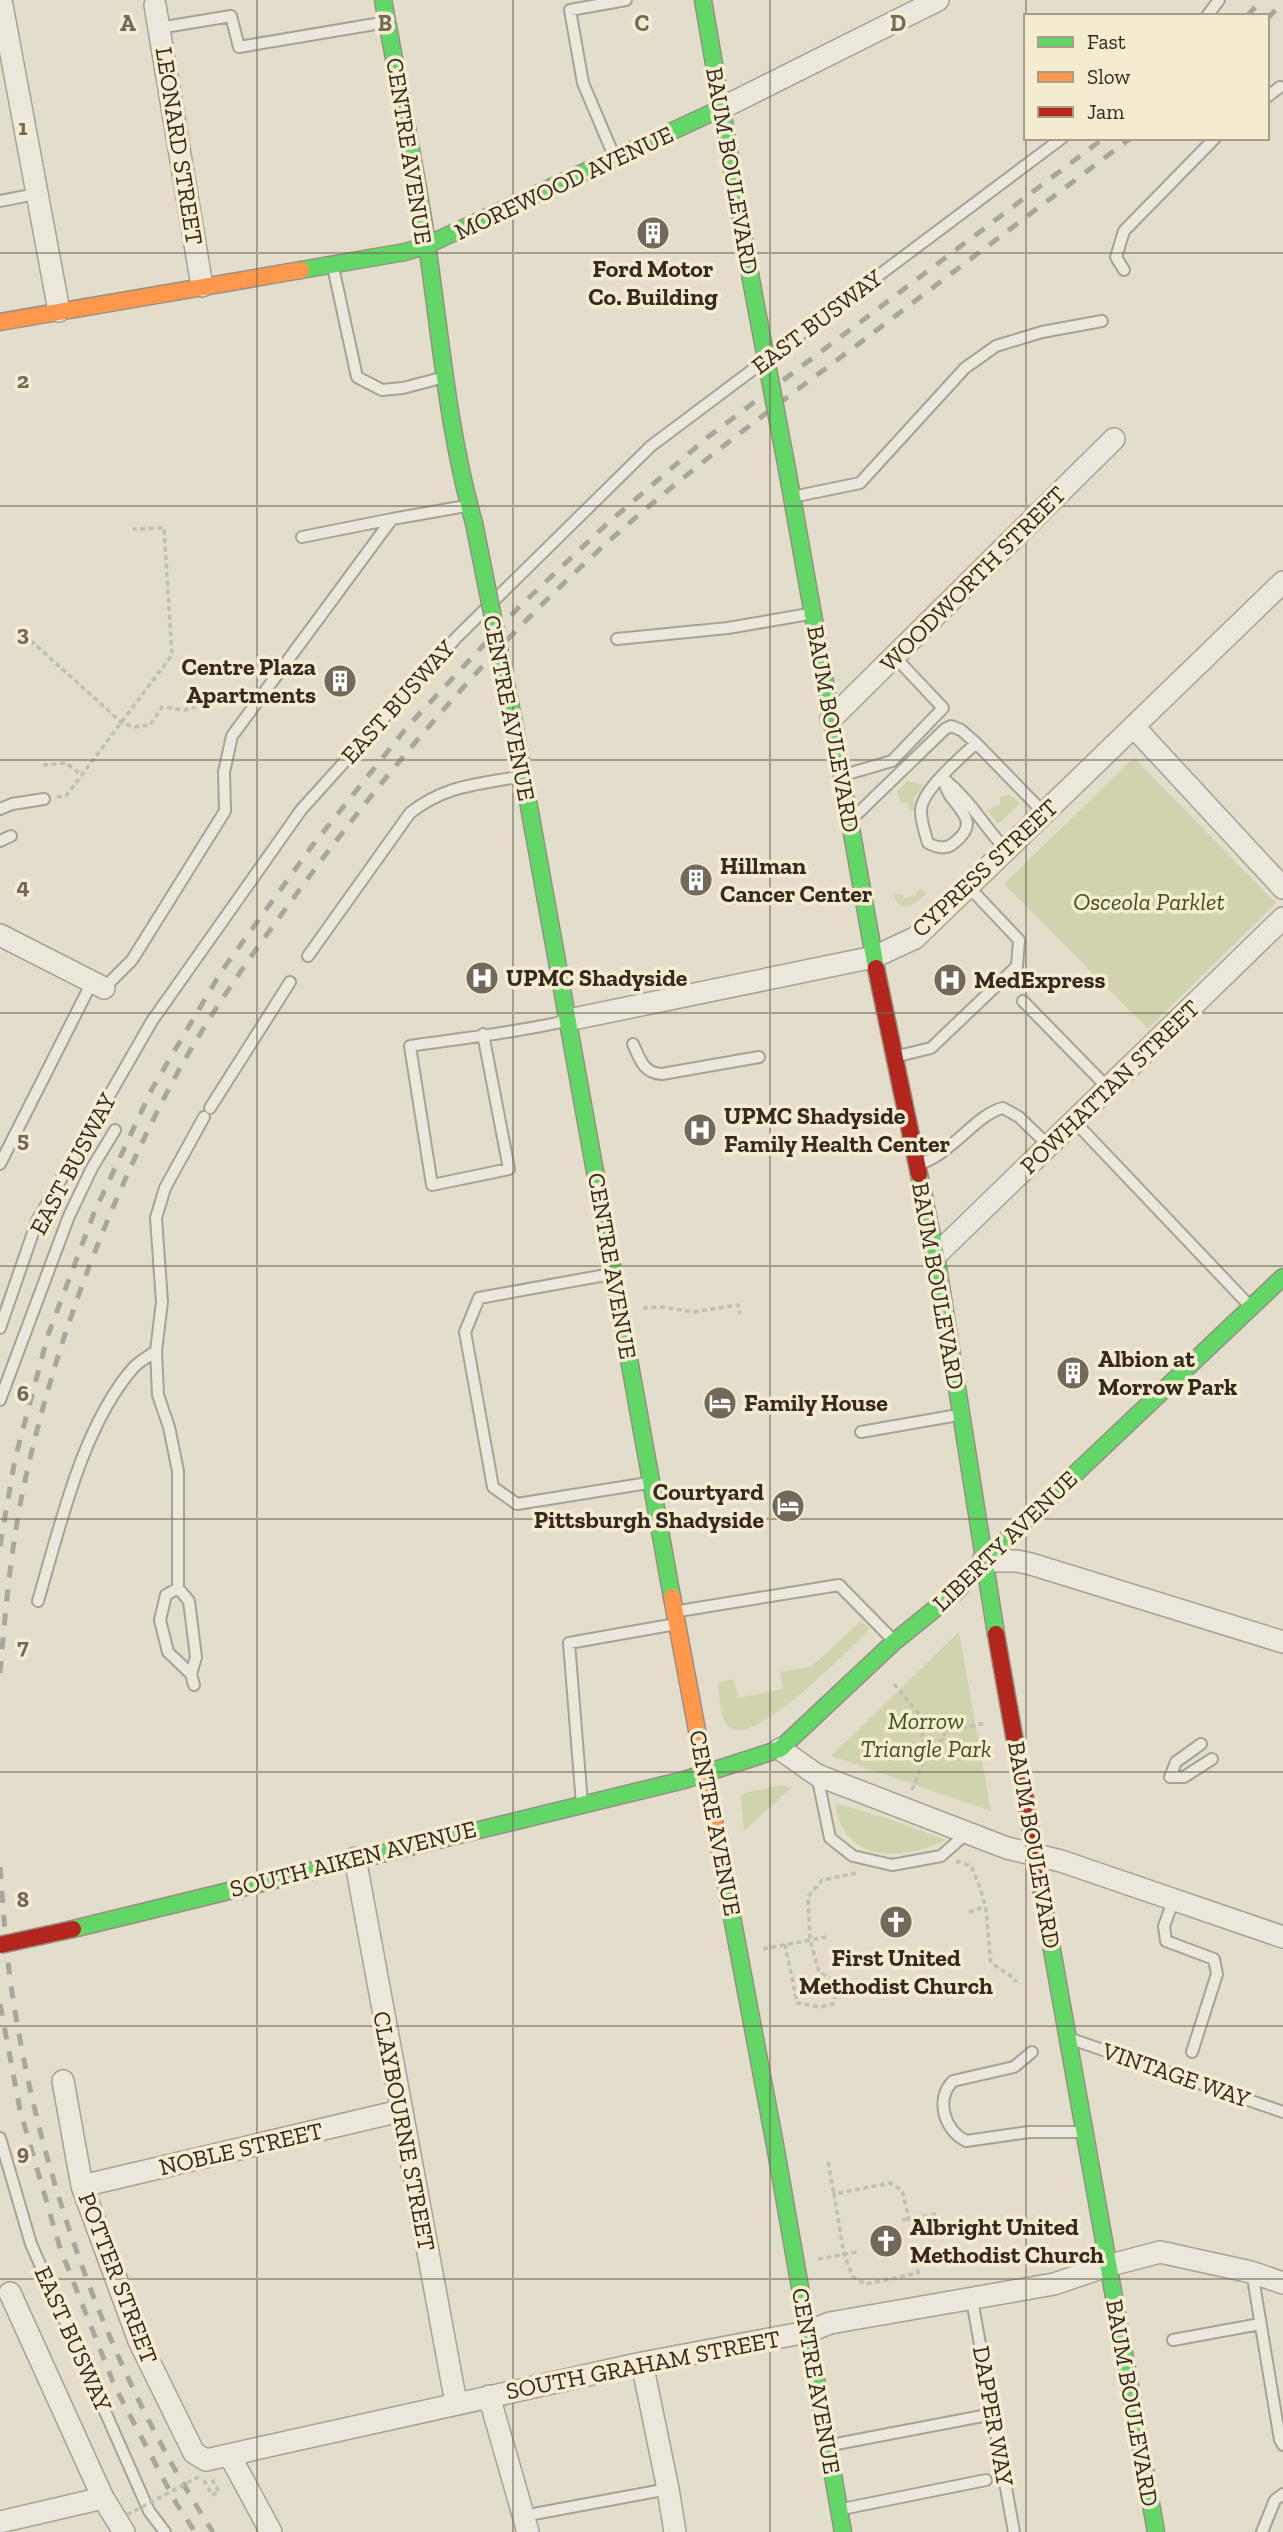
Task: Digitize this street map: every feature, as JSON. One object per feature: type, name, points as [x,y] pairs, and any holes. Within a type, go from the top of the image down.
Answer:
[{"type":"main road","name":"CENTRE AVENUE","points":[[383,0],[424,226],[443,377],[513,718],[650,1483],[775,2145],[843,2532]]},
{"type":"main road","name":"BAUM BOULEVARD","points":[[703,0],[874,957],[936,1255],[983,1561],[1156,2532]]},
{"type":"main road","name":"MOREWOOD AVENUE","points":[[0,322],[332,265],[425,246],[722,108]]},
{"type":"main road","name":"LIBERTY AVENUE","points":[[706,1774],[779,1749],[894,1643],[957,1591],[983,1561],[1283,1277]]},
{"type":"main road","name":"SOUTH AIKEN AVENUE","points":[[0,1945],[706,1774]]},
{"type":"street","points":[[1,0],[59,311]]},
{"type":"street","name":"MOREWOOD AVENUE","points":[[722,108],[938,0]]},
{"type":"street","name":"LEONARD STREET","points":[[155,3],[202,286]]},
{"type":"street","name":"WOODWORTH STREET","points":[[831,719],[1114,439]]},
{"type":"street","name":"CYPRESS STREET","points":[[568,1020],[874,957],[915,938],[1283,582]]},
{"type":"street","points":[[1134,727],[1283,888]]},
{"type":"street","name":"POWHATTAN STREET","points":[[936,1255],[1283,918]]},
{"type":"street","points":[[0,935],[98,985]]},
{"type":"street","points":[[983,1561],[1017,1561],[1031,1564],[1283,1642]]},
{"type":"street","points":[[779,1749],[817,1775],[1007,1848],[1061,1861],[1283,1937]]},
{"type":"street","name":"CLAYBOURNE STREET","points":[[355,1858],[456,2403]]},
{"type":"street","name":"POTTER STREET","points":[[63,2081],[82,2186],[139,2341],[194,2453],[205,2469]]},
{"type":"street","name":"NOBLE STREET","points":[[82,2186],[400,2111]]},
{"type":"street","name":"SOUTH GRAHAM STREET","points":[[205,2469],[230,2456],[456,2403],[642,2363],[807,2332],[830,2323],[1054,2284],[1160,2252],[1251,2272],[1283,2283]]},
{"type":"street","points":[[10,2293],[103,2498],[125,2524]]},
{"type":"street","points":[[642,2363],[675,2532]]},
{"type":"street","points":[[489,2396],[525,2524]]},
{"type":"street","points":[[230,2456],[271,2532]]},
{"type":"street","points":[[0,2522],[103,2498]]},
{"type":"lane","points":[[615,159],[583,83],[570,9],[625,0]]},
{"type":"lane","points":[[159,28],[231,16],[239,47],[387,22]]},
{"type":"lane","name":"EAST BUSWAY","points":[[0,1328],[37,1222],[145,1033],[300,810],[457,637],[651,446],[1059,140]]},
{"type":"lane","points":[[1124,270],[1116,257],[1124,231],[1214,140]]},
{"type":"lane","points":[[0,201],[36,194]]},
{"type":"lane","points":[[332,265],[357,377],[382,390],[403,388],[443,377]]},
{"type":"lane","points":[[791,497],[860,483],[965,368],[996,346],[1042,332],[1102,321]]},
{"type":"lane","points":[[302,537],[469,506]]},
{"type":"lane","points":[[0,1164],[98,985],[132,960],[225,811],[224,772],[232,736],[392,519]]},
{"type":"lane","points":[[617,639],[728,628],[812,614]]},
{"type":"lane","points":[[841,776],[892,761],[943,708],[894,656]]},
{"type":"lane","points":[[849,821],[951,726],[961,730],[976,743],[1044,813]]},
{"type":"lane","points":[[942,777],[950,796],[968,819],[966,829],[952,846],[942,848],[928,843],[921,810],[925,796],[942,777],[976,743]]},
{"type":"lane","points":[[308,956],[410,813],[430,797],[454,789],[522,776]]},
{"type":"lane","points":[[942,777],[958,790],[980,815],[981,822],[1006,850]]},
{"type":"lane","points":[[0,809],[12,804],[44,799]]},
{"type":"lane","points":[[894,1056],[931,1048],[1017,966],[1018,940],[968,886]]},
{"type":"lane","points":[[178,1588],[166,1595],[160,1620],[168,1652],[192,1680],[196,1657],[189,1601],[178,1588],[178,1471],[169,1427],[158,1395],[156,1351],[162,1302],[156,1218],[166,1188],[207,1112],[290,982]]},
{"type":"lane","points":[[1023,1001],[1108,1088]]},
{"type":"lane","points":[[483,1034],[509,1169],[432,1185],[410,1046],[483,1034],[520,1031],[568,1020]]},
{"type":"lane","points":[[633,1044],[643,1067],[653,1074],[759,1057]]},
{"type":"lane","points":[[917,1165],[937,1157],[994,1110],[1003,1108],[1019,1116],[1049,1146]]},
{"type":"lane","points":[[1074,1122],[1252,1308]]},
{"type":"lane","points":[[0,1400],[69,1216],[92,1168],[115,1130]]},
{"type":"lane","points":[[614,1273],[479,1298],[465,1332],[492,1486],[517,1504],[650,1483]]},
{"type":"lane","points":[[38,1601],[72,1484],[110,1400],[136,1365],[156,1351]]},
{"type":"lane","points":[[861,1432],[961,1414]]},
{"type":"lane","points":[[582,1804],[569,1643],[839,1585],[894,1643]]},
{"type":"lane","points":[[1201,1744],[1176,1762],[1170,1777],[1184,1777],[1212,1759]]},
{"type":"lane","points":[[817,1775],[830,1838],[853,1856],[892,1866],[941,1856],[968,1832]]},
{"type":"lane","points":[[1174,1899],[1164,1926],[1166,1941],[1214,1959],[1216,1964],[1217,1974],[1192,2052]]},
{"type":"lane","name":"VINTAGE WAY","points":[[1069,2038],[1283,2112]]},
{"type":"lane","points":[[1032,2052],[1014,2067],[953,2081],[946,2088],[943,2098],[944,2112],[950,2127],[958,2137],[966,2141],[1029,2132],[1083,2132]]},
{"type":"lane","name":"EAST BUSWAY","points":[[0,2138],[31,2244],[149,2511],[165,2532]]},
{"type":"lane","points":[[1251,2272],[1283,2445]]},
{"type":"lane","name":"DAPPER WAY","points":[[972,2300],[1014,2532]]},
{"type":"lane","points":[[1173,2340],[1260,2324]]},
{"type":"lane","points":[[827,2445],[993,2414]]},
{"type":"lane","points":[[839,2510],[986,2480]]},
{"type":"lane","points":[[525,2524],[668,2488]]},
{"type":"lane","points":[[1262,2532],[1275,2500],[1283,2494]]},
{"type":"path","points":[[44,799],[66,796],[173,655],[164,528],[133,529]]},
{"type":"path","points":[[18,629],[122,723],[134,727],[150,725],[162,706],[185,710],[272,682]]},
{"type":"path","points":[[43,765],[66,763],[82,775]]},
{"type":"path","points":[[643,1308],[663,1307],[693,1312],[738,1305],[740,1314]]},
{"type":"path","points":[[894,1684],[926,1723]]},
{"type":"path","points":[[933,1718],[940,1719],[945,1731],[944,1738],[937,1743],[924,1741],[922,1736],[926,1723],[933,1718]]},
{"type":"path","points":[[945,1731],[986,1723]]},
{"type":"path","points":[[912,1790],[931,1744]]},
{"type":"path","points":[[941,1856],[971,1866],[985,1907],[992,1963],[1016,1982]]},
{"type":"path","points":[[857,1873],[822,1880],[808,1897],[810,1940],[819,1972],[867,1993],[885,1990],[885,1997]]},
{"type":"path","points":[[969,1912],[985,1907]]},
{"type":"path","points":[[761,1949],[826,1937]]},
{"type":"path","points":[[785,1944],[797,2003],[821,2007],[833,2004],[839,1983]]},
{"type":"path","points":[[828,2162],[844,2255],[853,2277],[866,2284],[918,2273],[916,2262]]},
{"type":"path","points":[[834,2194],[890,2183],[902,2190],[909,2219]]},
{"type":"path","points":[[902,2220],[936,2214]]},
{"type":"path","points":[[827,2258],[857,2252]]},
{"type":"path","points":[[205,2469],[219,2492],[212,2495],[205,2469]]},
{"type":"path","points":[[125,2524],[205,2469]]},
{"type":"green space","name":"Osceola Parklet","points":[[1134,758],[1276,903],[1148,1029],[1004,884]]},
{"type":"green space","points":[[908,781],[924,785],[914,798],[914,810],[909,811],[908,802],[901,803],[897,791]]},
{"type":"green space","points":[[1009,795],[1019,802],[1018,805],[998,824],[987,810],[1000,805],[1000,796]]},
{"type":"green space","points":[[920,888],[927,893],[909,906],[901,905],[894,895],[902,894],[904,898],[915,896]]},
{"type":"green space","points":[[860,1622],[867,1625],[869,1630],[802,1693],[761,1723],[744,1729],[727,1725],[722,1714],[718,1682],[734,1679],[738,1698],[783,1689],[780,1672],[812,1666]]},
{"type":"green space","name":"Morrow Triangle Park","points":[[959,1632],[991,1811],[831,1756]]},
{"type":"green space","points":[[781,1785],[792,1787],[744,1831],[741,1797],[745,1793]]},
{"type":"green space","points":[[835,1803],[946,1840],[911,1852],[894,1854],[862,1847],[840,1823]]},
{"type":"railway","points":[[1249,14],[1262,0]]},
{"type":"railway","points":[[1269,17],[1283,2]]},
{"type":"railway","points":[[0,1546],[15,1459],[48,1335],[94,1213],[152,1089],[221,972],[312,846],[408,726],[519,607],[609,522],[708,437],[1101,140]]},
{"type":"railway","points":[[0,1673],[7,1595],[22,1492],[53,1373],[101,1236],[140,1147],[188,1054],[234,981],[321,860],[400,761],[483,665],[527,619],[619,532],[735,437],[1128,140]]},
{"type":"railway","points":[[0,1867],[8,1964],[22,2050],[58,2194],[109,2336],[175,2470],[213,2532]]},
{"type":"railway","points":[[0,2004],[20,2110],[60,2248],[115,2387],[176,2503],[195,2532]]},
{"type":"traffic: fast","points":[[383,0],[424,225],[450,412],[474,523]]},
{"type":"traffic: fast","points":[[703,0],[752,285]]},
{"type":"traffic: fast","points":[[301,270],[425,246],[722,108]]},
{"type":"traffic: fast","points":[[752,285],[787,469]]},
{"type":"traffic: fast","points":[[787,469],[876,968]]},
{"type":"traffic: fast","points":[[474,523],[513,718]]},
{"type":"traffic: fast","points":[[513,718],[672,1597]]},
{"type":"traffic: fast","points":[[919,1174],[936,1255],[996,1634]]},
{"type":"traffic: fast","points":[[983,1561],[1283,1277]]},
{"type":"traffic: fast","points":[[73,1929],[684,1780],[780,1749],[894,1642],[957,1591],[983,1561]]},
{"type":"traffic: fast","points":[[720,1853],[843,2532]]},
{"type":"traffic: fast","points":[[1049,1933],[1156,2532]]},
{"type":"traffic: slow","points":[[0,322],[301,270]]},
{"type":"traffic: slow","points":[[672,1597],[720,1853]]},
{"type":"traffic: jam","points":[[876,968],[919,1174]]},
{"type":"traffic: jam","points":[[996,1634],[1049,1933]]},
{"type":"traffic: jam","points":[[0,1945],[73,1929]]},
{"type":"place","name":"Ford Motor Co. Building","points":[[653,233]]},
{"type":"place","name":"Centre Plaza Apartments","points":[[340,681]]},
{"type":"place","name":"Hillman Cancer Center","points":[[696,880]]},
{"type":"place","name":"UPMC Shadyside","points":[[482,978]]},
{"type":"place","name":"MedExpress","points":[[950,980]]},
{"type":"place","name":"UPMC Shadyside Family Health Center","points":[[700,1130]]},
{"type":"place","name":"Albion at Morrow Park","points":[[1073,1373]]},
{"type":"place","name":"Family House","points":[[720,1403]]},
{"type":"place","name":"Courtyard Pittsburgh Shadyside","points":[[788,1506]]},
{"type":"place","name":"First United Methodist Church","points":[[896,1922]]},
{"type":"place","name":"Albright United Methodist Church","points":[[886,2241]]}]
